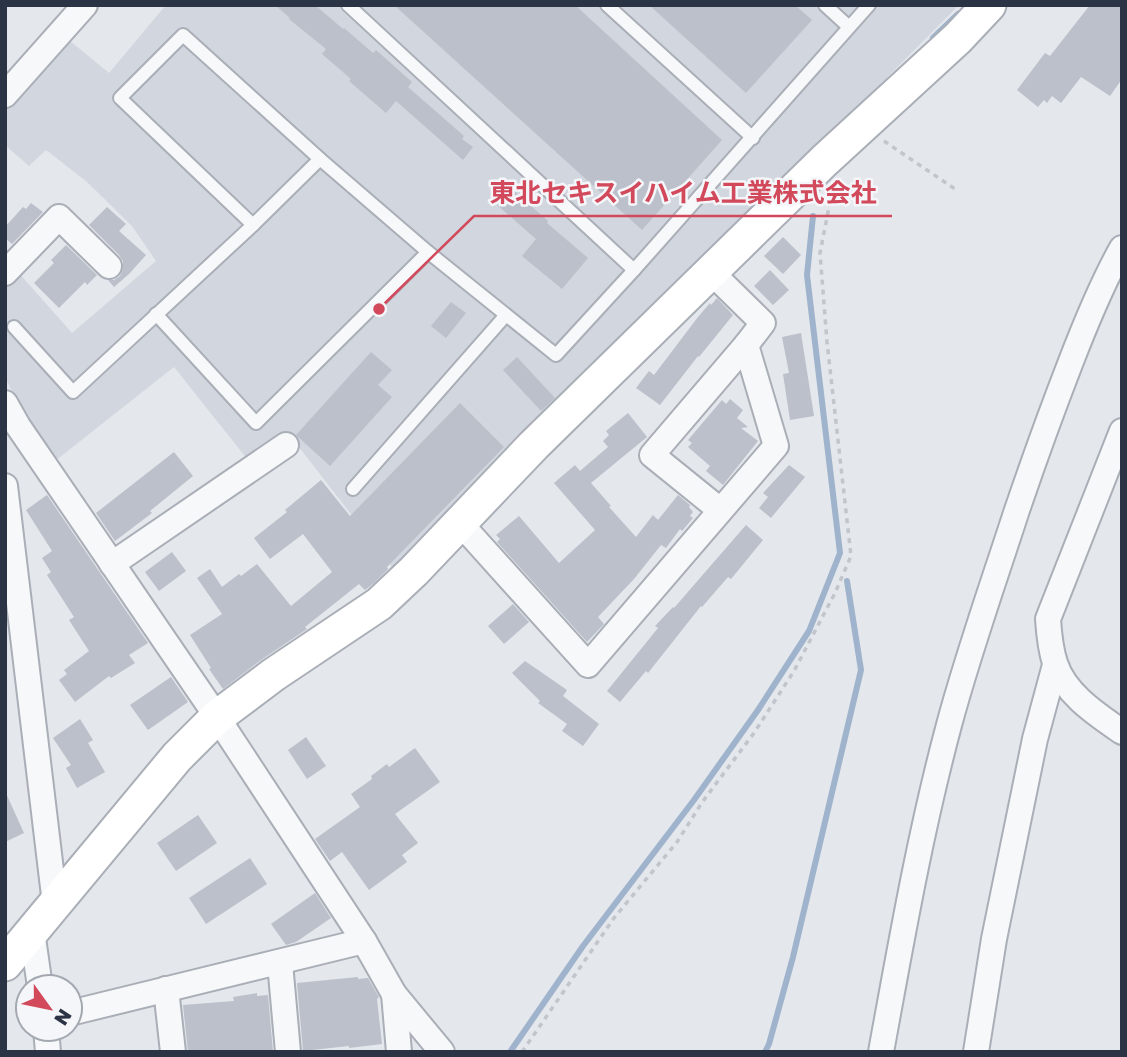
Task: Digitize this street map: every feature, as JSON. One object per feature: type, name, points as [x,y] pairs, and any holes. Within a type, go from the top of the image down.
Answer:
[{"type":"street","points":[[5,95],[85,5]]},
{"type":"street","points":[[5,964],[177,757],[217,717],[273,675],[379,604],[534,445],[819,166],[958,38],[989,5]]},
{"type":"street","points":[[5,273],[59,217],[109,266]]},
{"type":"street","points":[[881,1052],[925,830],[949,727],[976,631],[1060,388],[1089,316],[1122,248]]},
{"type":"street","points":[[711,272],[763,323],[652,455],[720,510]]},
{"type":"street","points":[[460,523],[588,665],[776,446],[746,345]]},
{"type":"street","points":[[5,403],[217,717],[364,941],[394,994],[442,1052]]},
{"type":"street","points":[[1122,431],[1048,620],[1055,665],[1066,687],[1122,732]]},
{"type":"street","points":[[112,564],[286,445]]},
{"type":"street","points":[[5,486],[55,904]]},
{"type":"street","points":[[976,1052],[994,939],[1035,739],[1055,665]]},
{"type":"street","points":[[32,931],[38,973]]},
{"type":"street","points":[[84,1010],[364,941]]},
{"type":"street","points":[[281,963],[288,1052]]},
{"type":"street","points":[[166,989],[173,1052]]},
{"type":"street","points":[[394,994],[399,1052]]},
{"type":"lane","points":[[348,5],[634,270]]},
{"type":"lane","points":[[607,5],[753,138]]},
{"type":"lane","points":[[824,5],[849,27]]},
{"type":"lane","points":[[253,225],[120,98],[183,35],[428,252],[556,355],[753,138],[869,5]]},
{"type":"lane","points":[[14,327],[73,392],[320,159]]},
{"type":"lane","points":[[156,314],[256,423],[428,252]]},
{"type":"lane","points":[[353,489],[506,316]]},
{"type":"path","points":[[862,126],[955,188]]},
{"type":"path","points":[[522,1052],[614,918],[677,842],[703,801],[754,733],[794,671],[851,556],[820,253],[830,202],[819,166]]},
{"type":"shaded area","points":[[166,5],[959,5],[396,572],[288,433],[248,460],[174,367],[55,461],[24,416],[5,377],[5,284],[17,271],[72,333],[156,261],[132,226],[86,181],[46,150],[29,166],[5,145],[5,105],[64,36],[109,73]]},
{"type":"building","points":[[275,5],[315,5],[373,53],[376,50],[412,82],[408,87],[473,147],[463,160],[396,101],[386,113],[322,54],[326,49]]},
{"type":"building","points":[[394,5],[575,5],[722,140],[642,230]]},
{"type":"building","points":[[649,5],[795,5],[812,20],[746,93]]},
{"type":"building","points":[[1090,5],[1122,5],[1122,79],[1110,96],[1081,77],[1061,103],[1052,96],[1047,103],[1044,100],[1038,107],[1017,90],[1045,53],[1050,56]]},
{"type":"building","points":[[512,189],[588,258],[562,289],[522,256],[536,239],[497,205]]},
{"type":"building","points":[[31,203],[43,212],[12,244],[5,238],[5,227],[23,207],[26,209]]},
{"type":"building","points":[[107,207],[126,224],[119,231],[146,255],[114,287],[108,280],[120,276],[123,261],[89,225]]},
{"type":"building","points":[[783,237],[801,255],[783,274],[764,256]]},
{"type":"building","points":[[66,245],[97,275],[87,285],[85,282],[59,308],[34,283],[54,263],[51,260]]},
{"type":"building","points":[[770,270],[789,290],[773,305],[754,286]]},
{"type":"building","points":[[717,298],[733,315],[660,405],[636,388],[649,371],[654,375],[698,317]]},
{"type":"building","points":[[451,302],[466,313],[446,338],[431,326]]},
{"type":"building","points":[[801,333],[814,416],[790,420],[783,374],[789,373],[782,337]]},
{"type":"building","points":[[371,352],[392,370],[378,385],[392,397],[330,466],[296,435]]},
{"type":"building","points":[[517,357],[555,398],[541,411],[503,370]]},
{"type":"building","points":[[730,399],[743,410],[737,418],[748,427],[741,428],[758,441],[723,485],[706,471],[710,466],[688,447],[692,443],[688,440],[722,400],[726,404]]},
{"type":"building","points":[[460,403],[504,447],[374,583],[365,590],[359,584],[305,627],[307,629],[223,689],[190,635],[222,614],[197,578],[210,569],[222,587],[257,564],[291,606],[332,572],[303,534],[270,559],[254,538],[321,480],[350,516]]},
{"type":"building","points":[[628,413],[647,437],[591,483],[636,537],[653,515],[658,520],[678,495],[690,505],[693,512],[690,516],[693,518],[682,531],[680,529],[666,548],[661,545],[598,617],[604,624],[587,642],[497,542],[500,539],[496,535],[519,516],[559,563],[595,530],[554,483],[575,465],[580,471],[608,447],[603,441],[609,435],[606,431]]},
{"type":"building","points":[[174,452],[193,476],[150,511],[152,513],[115,541],[96,513]]},
{"type":"building","points":[[789,465],[805,477],[771,518],[759,508],[768,497],[763,493]]},
{"type":"building","points":[[47,495],[148,643],[129,655],[135,663],[111,678],[109,676],[75,702],[59,680],[67,674],[64,670],[89,651],[69,620],[74,617],[47,575],[51,572],[42,558],[52,551],[26,510]]},
{"type":"building","points":[[746,525],[763,540],[731,579],[728,577],[701,606],[648,673],[646,671],[620,702],[607,691],[658,628],[655,626]]},
{"type":"building","points":[[172,552],[186,571],[159,591],[145,572]]},
{"type":"building","points":[[513,604],[529,622],[504,644],[488,626]]},
{"type":"building","points":[[525,661],[567,690],[563,696],[599,724],[583,746],[562,731],[567,724],[538,703],[540,701],[512,673]]},
{"type":"building","points":[[171,677],[188,702],[148,730],[130,705]]},
{"type":"building","points":[[80,719],[93,740],[88,743],[105,772],[77,788],[66,768],[71,765],[53,738]]},
{"type":"building","points":[[306,737],[326,766],[307,779],[288,750]]},
{"type":"building","points":[[415,748],[440,782],[395,814],[418,843],[402,855],[407,862],[369,890],[342,852],[330,861],[315,839],[360,807],[351,794],[387,764],[389,767]]},
{"type":"building","points":[[5,791],[24,833],[5,842]]},
{"type":"building","points":[[198,815],[217,843],[176,871],[157,843]]},
{"type":"building","points":[[250,858],[267,884],[206,924],[189,898]]},
{"type":"building","points":[[315,893],[331,918],[296,942],[286,945],[271,924]]},
{"type":"building","points":[[368,978],[379,997],[377,999],[382,1044],[303,1051],[297,983]]},
{"type":"building","points":[[257,993],[257,996],[268,995],[273,1052],[188,1052],[183,1005],[234,1001],[233,997]]},
{"type":"waterway","points":[[933,38],[958,14]]},
{"type":"waterway","points":[[510,1052],[583,946],[694,800],[758,710],[809,631],[840,553],[807,275],[813,216]]},
{"type":"waterway","points":[[765,1052],[793,957],[861,670],[847,581]]},
{"type":"place","name":"東北セキスイハイム工業株式会社","points":[[379,309]]}]
